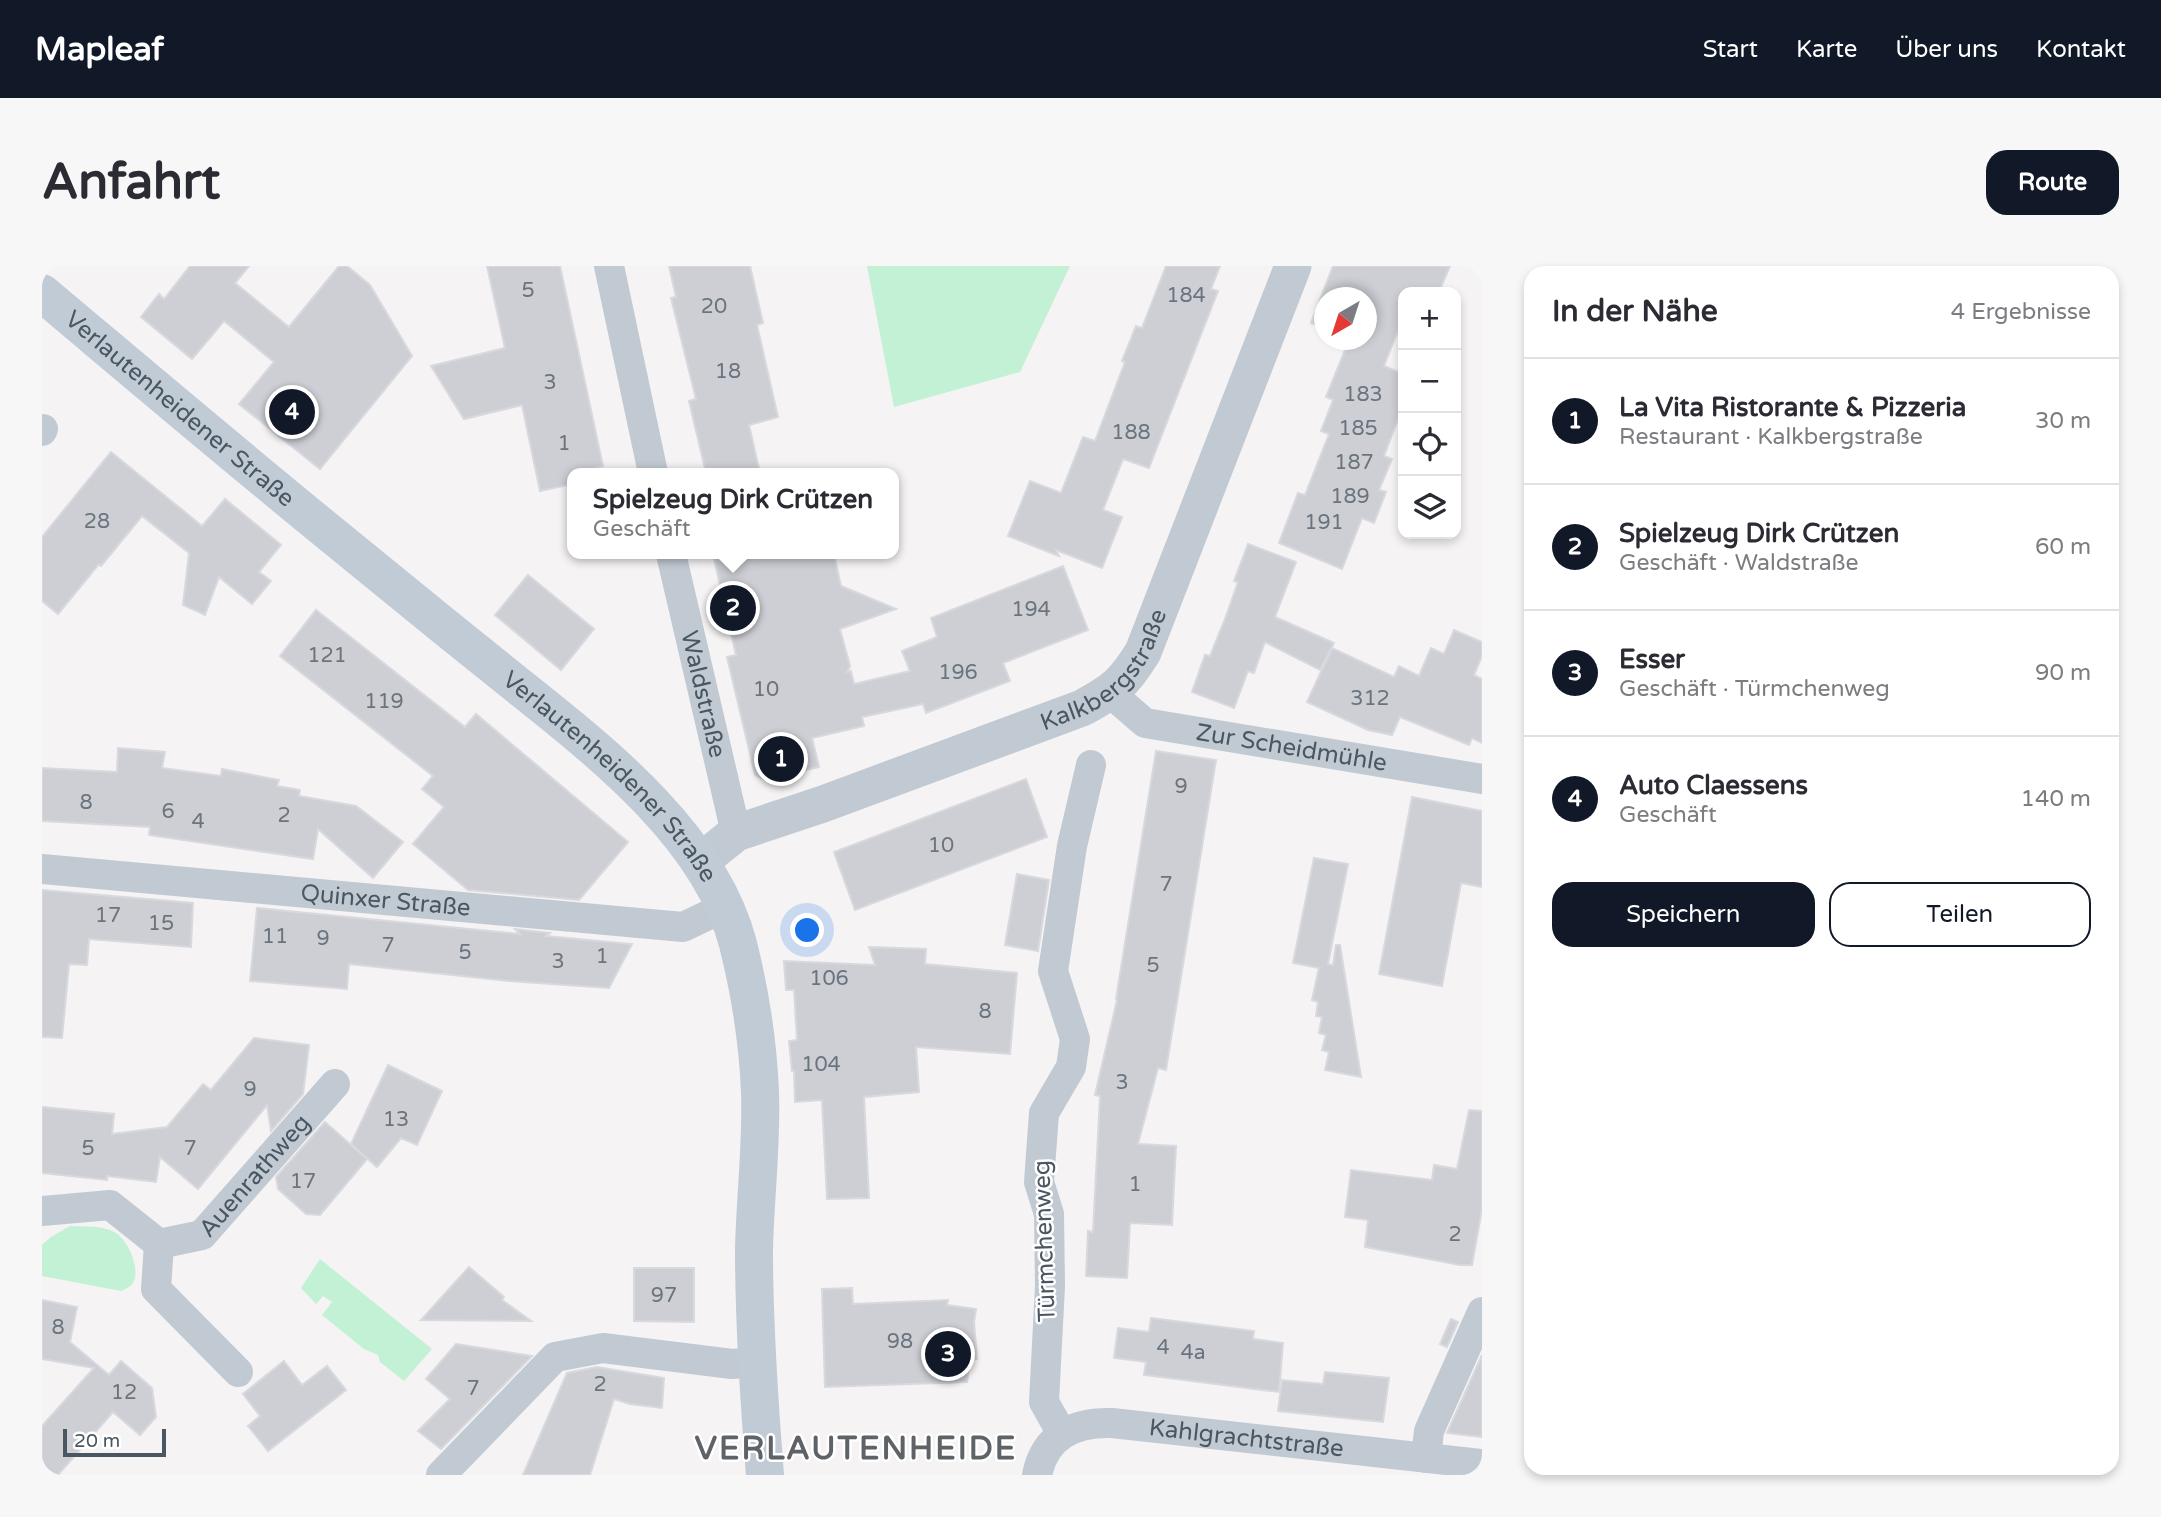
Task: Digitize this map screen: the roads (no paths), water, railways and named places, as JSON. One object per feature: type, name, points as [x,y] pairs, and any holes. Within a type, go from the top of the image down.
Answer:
[{"type":"main road","name":"Verlautenheidener Straße","points":[[42,293],[338,540],[584,739],[631,783],[677,832],[700,862],[725,906],[737,942],[752,1013],[760,1094],[754,1249],[757,1363],[765,1475]]},
{"type":"street","points":[[609,266],[652,468]]},
{"type":"street","name":"Kalkbergstraße","points":[[700,862],[736,833],[823,804],[1082,708],[1113,691],[1130,673],[1143,652],[1293,266]]},
{"type":"street","name":"Waldstraße","points":[[672,559],[736,833]]},
{"type":"street","name":"Zur Scheidmühle","points":[[1113,691],[1123,704],[1145,723],[1482,779]]},
{"type":"street","name":"Türmchenweg","points":[[1062,1434],[1044,1402],[1050,1286],[1049,1214],[1039,1182],[1044,1113],[1072,1066],[1075,1039],[1053,971],[1072,846],[1091,765]]},
{"type":"street","name":"Quinxer Straße","points":[[42,869],[683,927],[725,906]]},
{"type":"street","name":"Auenrathweg","points":[[159,1244],[202,1236],[335,1084]]},
{"type":"street","points":[[42,1211],[110,1205],[159,1244],[156,1289],[238,1372]]},
{"type":"street","points":[[1426,1458],[1429,1431],[1482,1312]]},
{"type":"street","points":[[441,1475],[555,1357],[603,1348],[732,1364],[757,1363]]},
{"type":"street","name":"Kahlgrachtstraße","points":[[1062,1434],[1091,1422],[1112,1423],[1482,1464]]},
{"type":"street","points":[[1037,1475],[1048,1446],[1062,1434]]},
{"type":"place","name":"Auto Claessens","points":[[292,412]]},
{"type":"place","name":"Spielzeug Dirk Crützen","points":[[733,608]]},
{"type":"place","name":"La Vita Ristorante & Pizzeria","points":[[781,759]]},
{"type":"place","name":"Esser","points":[[948,1354]]},
{"type":"district","name":"VERLAUTENHEIDE","points":[[856,1448]]}]
